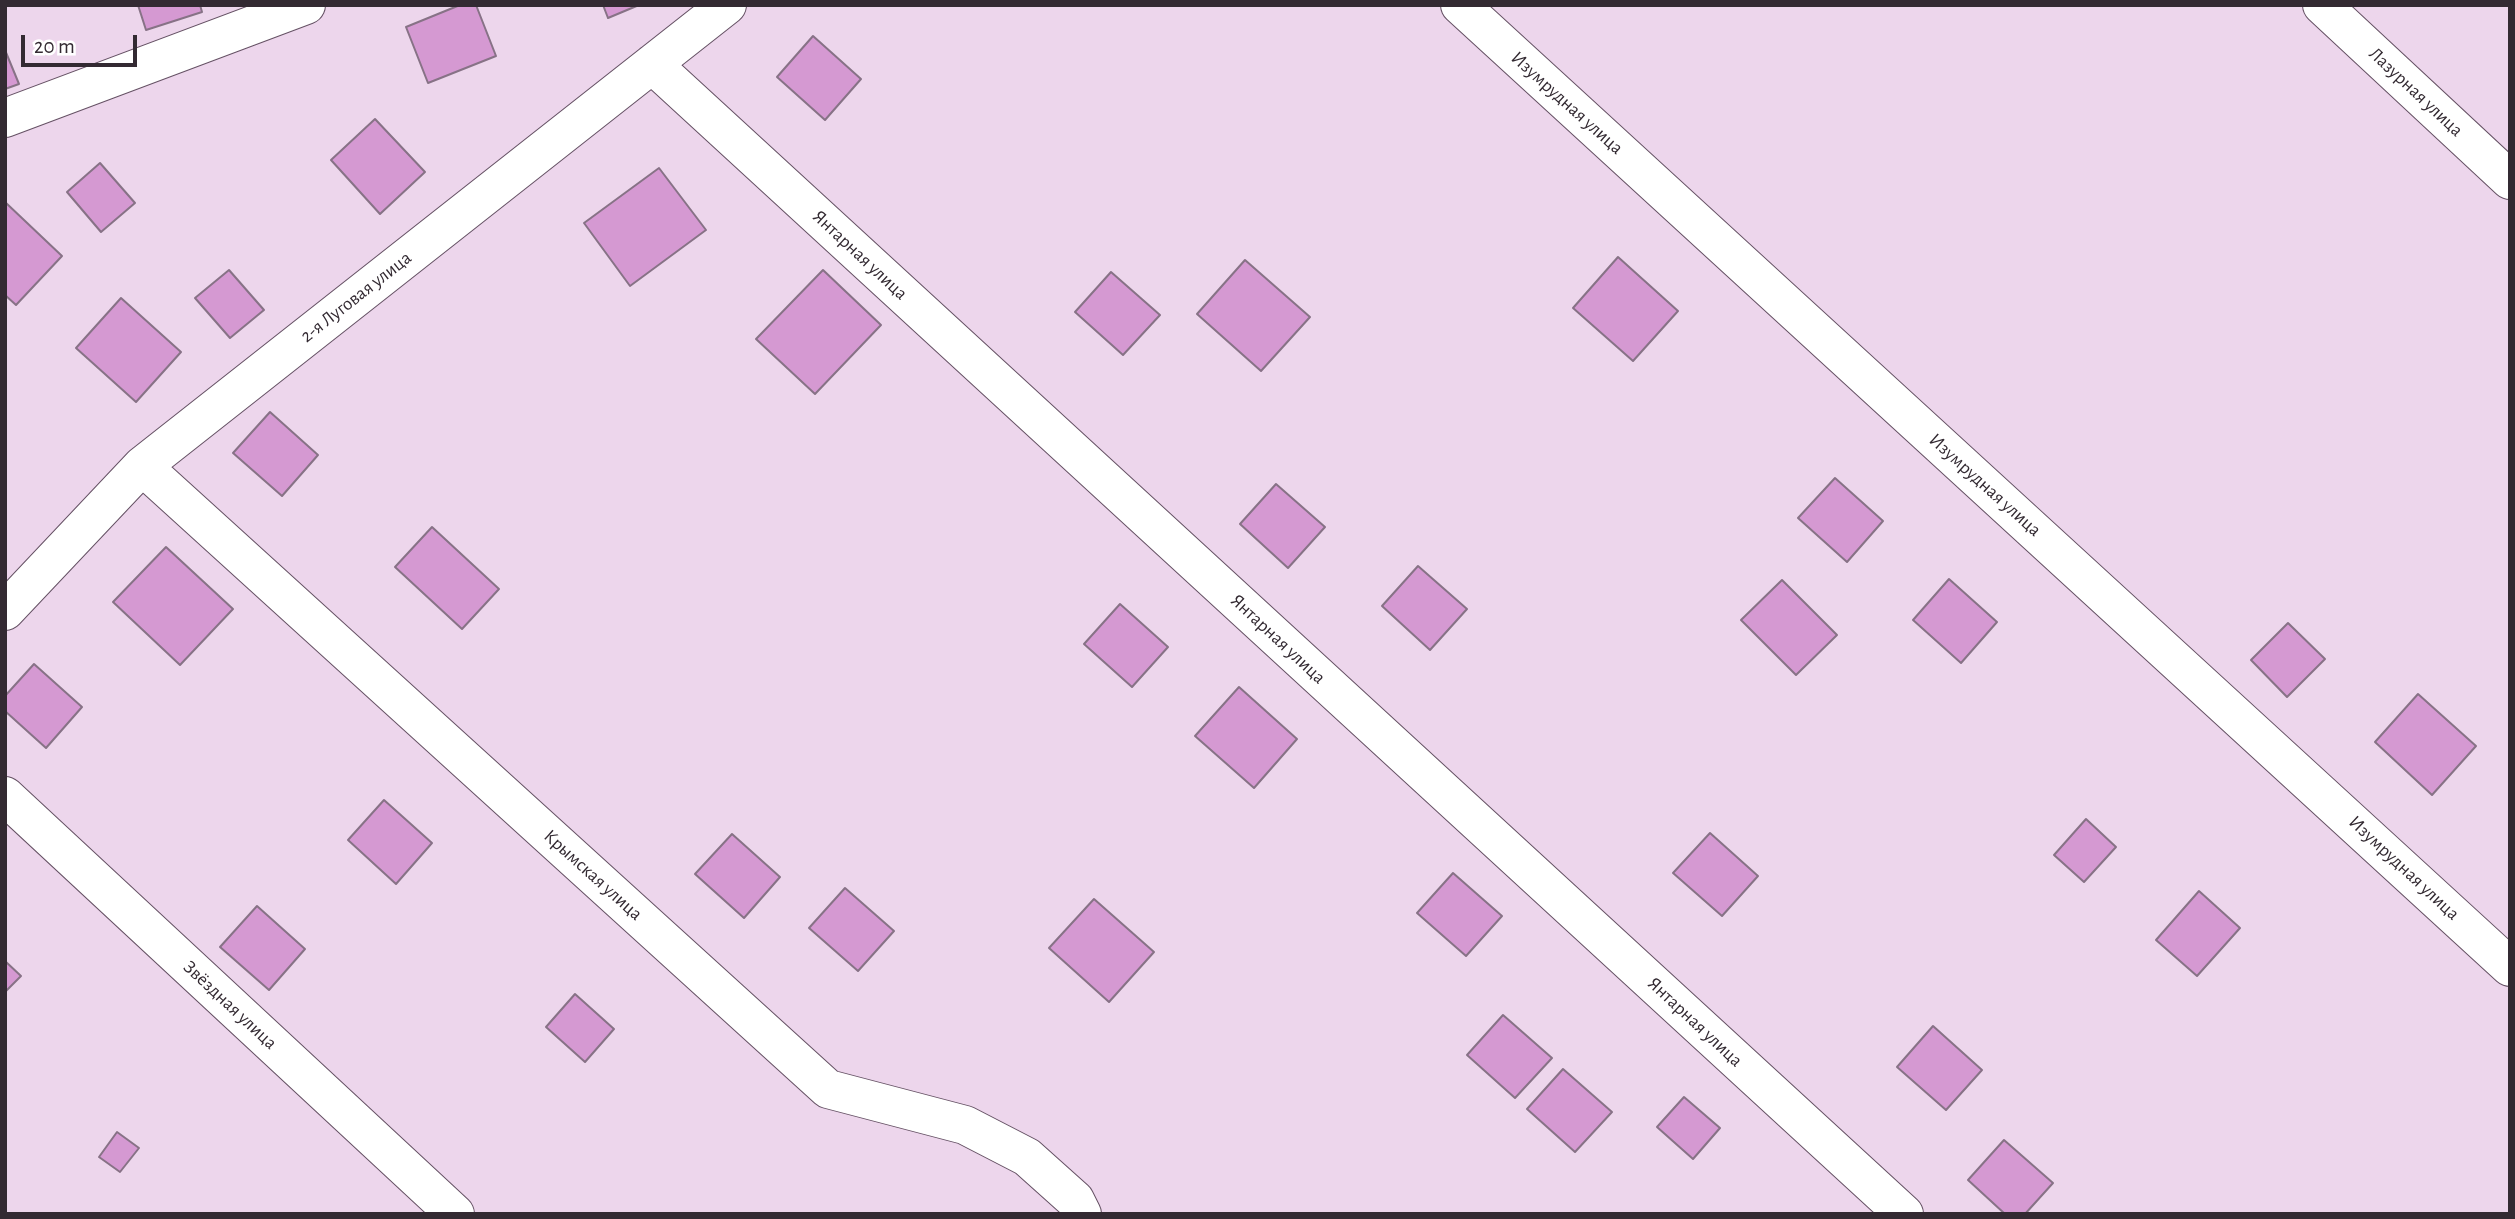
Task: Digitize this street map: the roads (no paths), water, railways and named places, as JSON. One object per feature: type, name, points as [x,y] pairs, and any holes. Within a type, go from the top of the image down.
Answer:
[{"type":"street","points":[[5,118],[306,5]]},
{"type":"street","name":"2-я Луговая улица","points":[[5,611],[142,466],[727,5]]},
{"type":"street","name":"Изумрудная улица","points":[[1460,5],[2510,967]]},
{"type":"street","name":"Лазурная улица","points":[[2322,5],[2510,180]]},
{"type":"street","name":"Янтарная улица","points":[[652,64],[1903,1214]]},
{"type":"street","name":"Крымская улица","points":[[142,466],[828,1090],[965,1125],[1027,1157],[1074,1200],[1082,1214]]},
{"type":"street","name":"Звёздная улица","points":[[5,796],[455,1214]]}]
